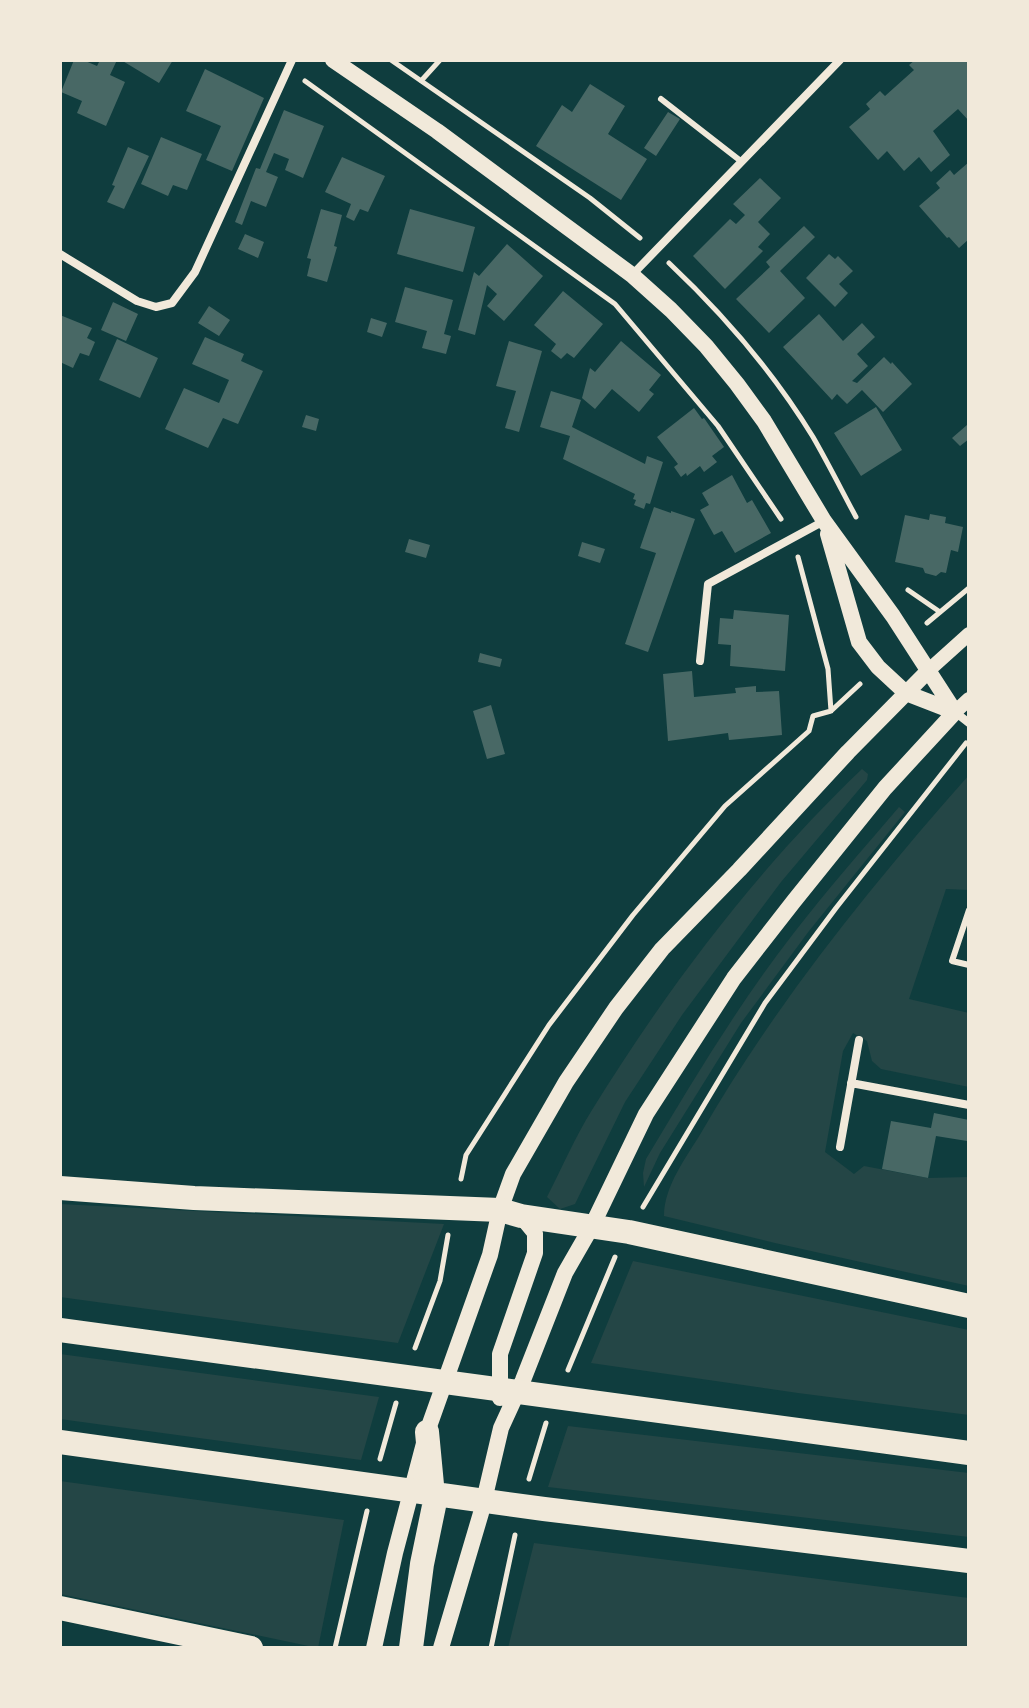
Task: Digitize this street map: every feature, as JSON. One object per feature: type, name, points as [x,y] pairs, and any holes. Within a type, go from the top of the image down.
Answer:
[{"type":"highway","points":[[60,1188],[194,1198],[454,1207],[510,1213],[629,1232],[969,1306]]},
{"type":"highway","points":[[60,1330],[969,1453]]},
{"type":"highway","points":[[411,1647],[422,1564],[434,1506],[427,1432]]},
{"type":"highway","points":[[60,1442],[544,1509],[969,1561]]},
{"type":"highway","points":[[60,1608],[251,1648]]},
{"type":"main road","points":[[333,60],[437,131],[632,275],[697,337],[737,384],[784,452],[824,521],[893,616],[955,712]]},
{"type":"main road","points":[[824,521],[859,642],[878,667],[906,693],[955,712]]},
{"type":"main road","points":[[374,1647],[427,1432],[490,1255],[510,1213],[513,1174],[546,1115],[625,996],[662,949],[929,670]]},
{"type":"main road","points":[[441,1648],[481,1513],[501,1428],[565,1273],[592,1226],[646,1114],[734,978],[885,788],[955,712]]},
{"type":"main road","points":[[501,1428],[500,1354],[535,1253],[535,1233],[510,1213]]},
{"type":"street","points":[[632,275],[840,60]]},
{"type":"street","points":[[60,254],[137,301],[156,307],[172,303],[195,272],[290,64]]},
{"type":"street","points":[[700,661],[708,584],[824,521]]},
{"type":"street","points":[[929,670],[969,634]]},
{"type":"street","points":[[969,699],[955,712],[969,723]]},
{"type":"street","points":[[840,1147],[859,1040]]},
{"type":"street","points":[[851,1083],[969,1105]]},
{"type":"lane","points":[[661,99],[742,162]]},
{"type":"lane","points":[[969,910],[952,961],[969,965]]},
{"type":"path","points":[[398,105],[440,60]]},
{"type":"path","points":[[290,64],[615,304],[718,426],[793,538],[828,669],[831,711]]},
{"type":"path","points":[[417,1340],[440,1281],[466,1155],[549,1025],[633,915],[725,806],[809,731],[813,716],[831,711],[878,667]]},
{"type":"path","points":[[571,1363],[617,1254],[765,1003],[969,739]]},
{"type":"path","points":[[379,1464],[393,1413]]},
{"type":"path","points":[[534,1460],[543,1432]]},
{"type":"path","points":[[335,1645],[368,1507]]},
{"type":"path","points":[[491,1648],[515,1534]]},
{"type":"shaded area","points":[[862,769],[868,774],[867,780],[781,882],[682,1015],[625,1102],[575,1204],[560,1209],[547,1197],[586,1120],[651,1019],[750,888]]},
{"type":"shaded area","points":[[969,775],[969,890],[946,889],[909,999],[969,1013],[969,1087],[881,1069],[872,1061],[867,1041],[853,1033],[843,1051],[825,1152],[854,1174],[864,1166],[928,1178],[969,1177],[969,1286],[664,1216],[668,1194],[677,1173],[761,1038],[860,903]]},
{"type":"shaded area","points":[[899,807],[905,812],[809,931],[741,1023],[660,1153],[644,1187],[646,1159],[734,1016],[806,918]]},
{"type":"shaded area","points":[[60,1204],[444,1224],[398,1343],[60,1297]]},
{"type":"shaded area","points":[[633,1261],[969,1330],[969,1415],[591,1363]]},
{"type":"shaded area","points":[[60,1354],[379,1397],[361,1460],[60,1419]]},
{"type":"shaded area","points":[[568,1426],[969,1473],[969,1537],[548,1487]]},
{"type":"shaded area","points":[[60,1481],[344,1520],[318,1648],[60,1594]]},
{"type":"shaded area","points":[[534,1543],[969,1598],[969,1648],[508,1648]]},
{"type":"building","points":[[74,60],[97,66],[100,60],[117,60],[110,75],[125,82],[106,126],[77,113],[82,101],[61,92]]},
{"type":"building","points":[[121,60],[173,60],[159,83]]},
{"type":"building","points":[[915,60],[969,60],[969,121],[958,109],[933,131],[950,155],[931,172],[919,157],[904,171],[887,151],[878,160],[849,127],[870,109],[866,104],[880,91],[885,96],[914,70],[909,65]]},
{"type":"building","points":[[205,69],[264,98],[232,171],[206,160],[221,126],[186,111]]},
{"type":"building","points":[[590,84],[625,106],[608,134],[647,159],[621,200],[536,146],[562,105],[572,112]]},
{"type":"building","points":[[284,110],[324,126],[303,178],[285,170],[289,159],[274,153],[266,172],[278,177],[266,207],[251,201],[242,225],[235,222],[256,168],[260,169]]},
{"type":"building","points":[[668,112],[680,119],[656,156],[644,148]]},
{"type":"building","points":[[161,137],[202,154],[187,190],[173,185],[168,196],[141,184]]},
{"type":"building","points":[[128,147],[149,156],[124,209],[107,202]]},
{"type":"building","points":[[342,157],[385,176],[368,212],[360,209],[354,221],[346,217],[351,204],[325,192]]},
{"type":"building","points":[[969,162],[969,239],[959,248],[919,206],[940,188],[936,183],[950,170],[954,175]]},
{"type":"building","points":[[760,178],[781,198],[758,222],[770,234],[758,247],[763,251],[725,289],[693,256],[730,219],[736,224],[745,215],[733,204]]},
{"type":"building","points":[[321,209],[342,215],[327,282],[307,276],[311,259],[307,258]]},
{"type":"building","points":[[410,209],[475,227],[463,272],[397,254]]},
{"type":"building","points":[[804,226],[815,237],[780,271],[805,298],[769,333],[736,299],[770,267],[766,262]]},
{"type":"building","points":[[245,234],[264,242],[258,258],[238,249]]},
{"type":"building","points":[[507,244],[543,276],[504,321],[487,306],[497,294],[487,285],[475,335],[458,330],[474,272],[479,276]]},
{"type":"building","points":[[829,254],[835,259],[838,256],[853,271],[839,284],[848,293],[835,307],[806,278]]},
{"type":"building","points":[[405,287],[453,300],[444,334],[451,336],[446,354],[422,348],[427,331],[395,322]]},
{"type":"building","points":[[563,291],[603,324],[574,358],[567,353],[561,359],[551,351],[556,344],[534,325]]},
{"type":"building","points":[[113,302],[138,314],[126,341],[101,330]]},
{"type":"building","points":[[209,306],[230,320],[219,336],[198,323]]},
{"type":"building","points":[[819,314],[843,341],[862,323],[875,337],[857,354],[868,366],[852,381],[857,383],[884,357],[912,384],[883,412],[862,390],[847,404],[837,394],[832,400],[783,347]]},
{"type":"building","points":[[60,315],[92,328],[87,338],[95,342],[89,356],[80,353],[73,368],[60,362]]},
{"type":"building","points":[[371,318],[387,323],[382,337],[367,332]]},
{"type":"building","points":[[205,337],[244,354],[241,361],[263,371],[238,424],[223,418],[208,448],[165,429],[184,388],[219,403],[229,380],[192,364]]},
{"type":"building","points":[[117,339],[158,358],[140,398],[99,380]]},
{"type":"building","points":[[509,341],[542,351],[519,432],[505,428],[516,391],[496,386]]},
{"type":"building","points":[[621,341],[661,375],[649,390],[654,394],[639,412],[612,389],[595,409],[582,398],[590,368],[595,372]]},
{"type":"building","points":[[551,391],[581,400],[572,427],[645,464],[647,456],[663,462],[650,504],[646,503],[644,509],[634,505],[635,494],[563,459],[570,436],[540,427]]},
{"type":"building","points":[[876,407],[902,450],[861,476],[834,433]]},
{"type":"building","points":[[694,408],[724,447],[712,456],[717,462],[704,472],[700,466],[681,477],[674,467],[678,464],[657,437]]},
{"type":"building","points":[[306,415],[319,419],[316,431],[302,427]]},
{"type":"building","points":[[967,425],[969,439],[960,446],[952,438]]},
{"type":"building","points":[[732,475],[747,503],[752,500],[771,533],[735,553],[722,531],[714,535],[700,510],[709,505],[702,493]]},
{"type":"building","points":[[654,507],[695,519],[648,652],[625,644],[656,553],[640,548]]},
{"type":"building","points":[[930,514],[946,517],[945,523],[963,527],[958,552],[951,550],[946,573],[936,576],[925,573],[923,568],[895,562],[905,515],[929,520]]},
{"type":"building","points":[[409,539],[430,545],[426,558],[405,552]]},
{"type":"building","points":[[582,542],[605,549],[600,563],[578,556]]},
{"type":"building","points":[[734,610],[789,615],[785,671],[730,666],[731,645],[718,644],[720,618],[733,619]]},
{"type":"building","points":[[480,653],[502,659],[500,667],[478,662]]},
{"type":"building","points":[[692,671],[694,697],[736,693],[735,688],[756,686],[756,692],[779,691],[782,735],[729,740],[728,733],[668,741],[663,674]]},
{"type":"building","points":[[491,705],[505,754],[487,759],[473,711]]},
{"type":"building","points":[[934,1113],[969,1120],[967,1141],[936,1136],[928,1178],[882,1169],[891,1121],[931,1128]]}]
